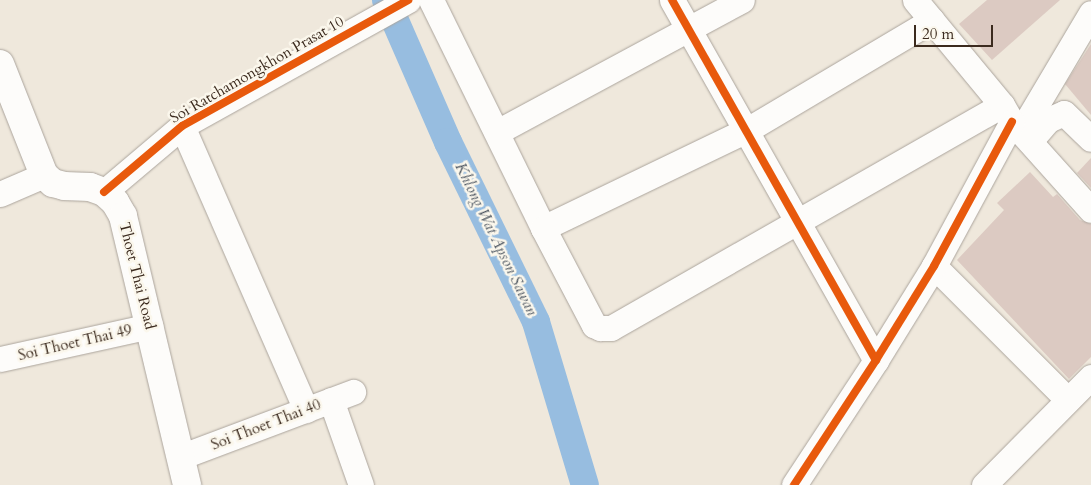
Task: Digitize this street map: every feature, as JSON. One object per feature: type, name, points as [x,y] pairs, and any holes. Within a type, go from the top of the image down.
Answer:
[{"type":"main road","points":[[0,64],[44,175],[59,184],[90,187],[104,192]]},
{"type":"main road","name":"Thoet Thai Road","points":[[104,192],[115,202],[123,216],[187,485]]},
{"type":"street","points":[[431,0],[543,228],[594,325],[600,328],[612,328],[799,221],[1016,125],[1048,120],[1064,113],[1091,139]]},
{"type":"street","points":[[672,0],[799,221],[876,360]]},
{"type":"street","points":[[497,132],[742,0]]},
{"type":"street","points":[[915,0],[1016,125],[1091,210]]},
{"type":"street","name":"Soi Ratchamongkhon Prasat 10","points":[[104,192],[182,126],[403,3]]},
{"type":"street","points":[[794,485],[876,360],[934,266],[1016,125],[1091,13]]},
{"type":"street","points":[[543,228],[747,130],[932,20]]},
{"type":"street","points":[[182,126],[306,410]]},
{"type":"street","points":[[0,194],[44,175]]},
{"type":"street","points":[[934,266],[1067,399]]},
{"type":"street","name":"Soi Thoet Thai 49","points":[[0,359],[150,326]]},
{"type":"street","points":[[984,485],[1091,376]]},
{"type":"street","name":"Soi Thoet Thai 40","points":[[180,457],[342,396],[361,485]]},
{"type":"building","points":[[987,0],[1060,0],[992,60],[959,24]]},
{"type":"building","points":[[1091,44],[1091,115],[1065,84]]},
{"type":"building","points":[[1091,158],[1091,188],[1077,173]]},
{"type":"building","points":[[1030,172],[1053,197],[1057,194],[1080,220],[1091,224],[1091,357],[1069,379],[957,260],[1004,210],[997,203]]},
{"type":"waterway","name":"Khlong Wat Apson Sawan","points":[[386,0],[448,142],[536,322],[585,485]]},
{"type":"cycle path","points":[[104,192],[182,126],[408,0]]},
{"type":"cycle path","points":[[672,0],[876,360]]},
{"type":"cycle path","points":[[794,485],[876,360],[934,266],[1012,122]]}]
